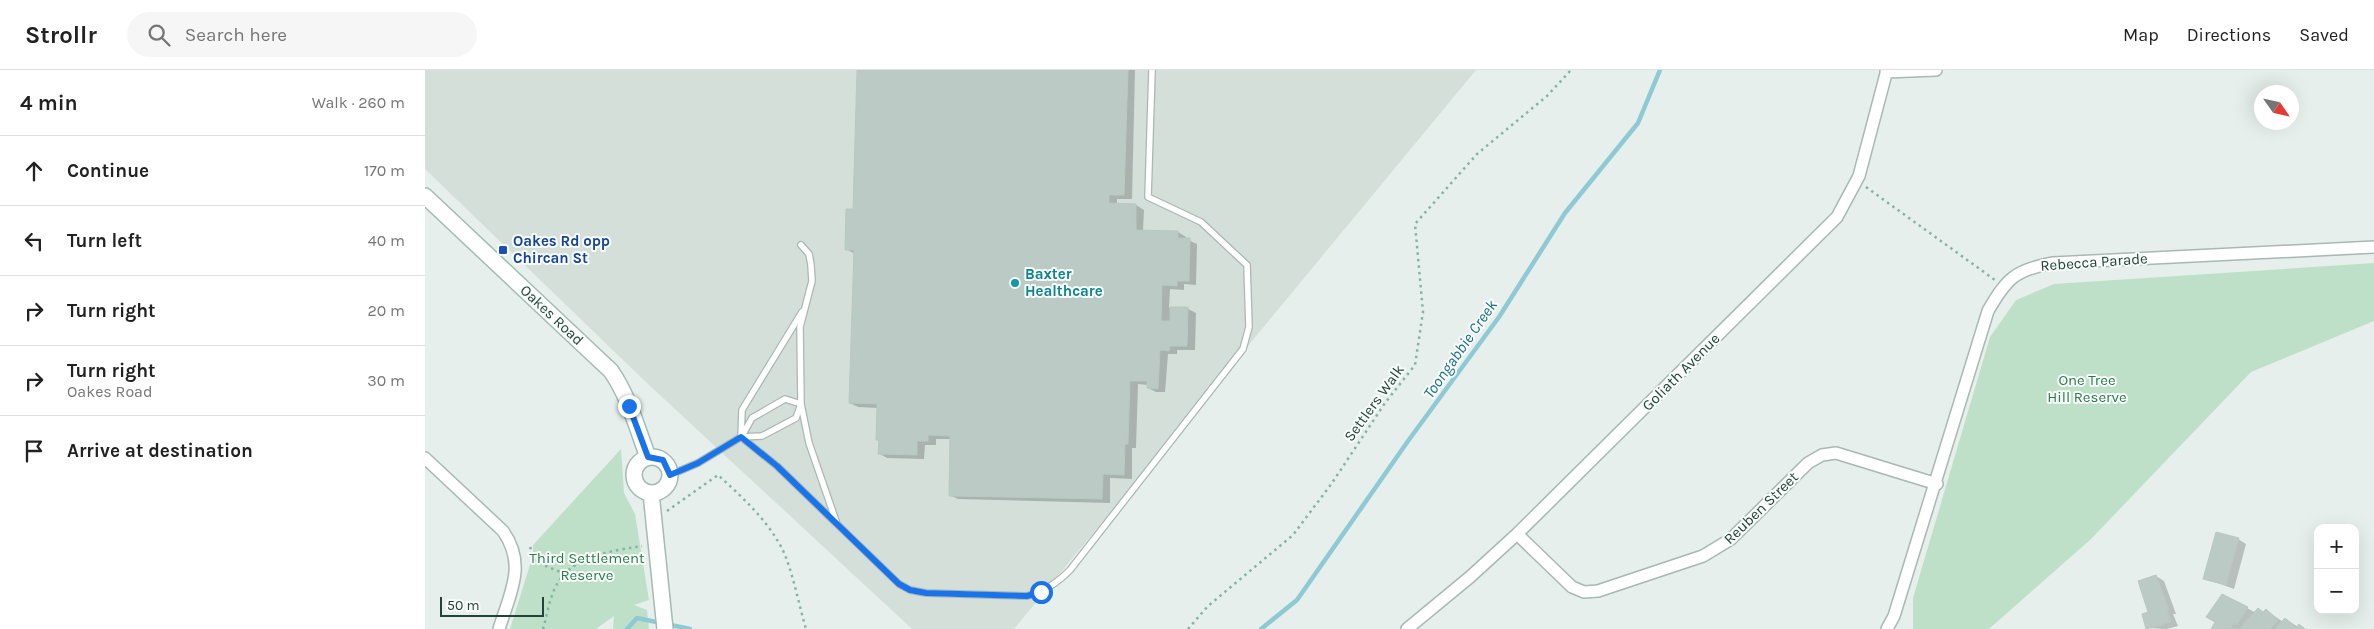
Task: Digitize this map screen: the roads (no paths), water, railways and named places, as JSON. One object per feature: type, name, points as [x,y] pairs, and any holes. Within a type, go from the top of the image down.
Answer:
[{"type":"street","points":[[1887,71],[1936,70]]},
{"type":"street","name":"Goliath Avenue","points":[[1407,629],[1418,622],[1517,534],[1837,217],[1857,180],[1887,71]]},
{"type":"street","name":"Oakes Road","points":[[425,196],[611,371],[620,385],[648,457]]},
{"type":"street","name":"Rebecca Parade","points":[[1887,629],[1894,616],[1937,484],[1988,311],[2002,285],[2028,267],[2053,263],[2374,247]]},
{"type":"street","name":"Reuben Street","points":[[1517,534],[1565,582],[1584,592],[1598,591],[1703,556],[1717,549],[1731,539],[1808,463],[1822,455],[1836,454],[1937,484]]},
{"type":"street","points":[[648,457],[663,460],[670,475],[666,486],[657,492],[651,493],[640,489],[636,484],[633,473],[638,462],[648,457]]},
{"type":"street","points":[[425,458],[503,531],[511,542],[515,555],[516,571],[499,629]]},
{"type":"street","points":[[651,493],[665,629]]},
{"type":"lane","points":[[741,437],[777,466],[899,584],[910,590],[926,593],[1027,596],[1041,592],[1058,582],[1070,570],[1243,349],[1249,327],[1247,265],[1201,222],[1149,198],[1152,70]]},
{"type":"lane","points":[[801,245],[809,254],[812,281],[800,327],[801,404],[809,443],[837,524]]},
{"type":"lane","points":[[741,437],[742,410],[807,304]]},
{"type":"lane","points":[[741,437],[752,418],[785,399],[801,404]]},
{"type":"lane","points":[[670,475],[698,463],[741,437],[762,436],[796,418],[801,404]]},
{"type":"waterway","name":"Toongabbie Creek","points":[[1261,629],[1297,600],[1408,441],[1499,317],[1565,213],[1638,123],[1660,70]]},
{"type":"waterway","name":"Toongabbie Creek","points":[[627,629],[637,618],[690,629]]},
{"type":"place","name":"Oakes Rd opp Chircan St","points":[[503,250]]},
{"type":"place","name":"Baxter Healthcare","points":[[1015,283]]},
{"type":"park label","name":"One Tree Hill Reserve","points":[[2087,388]]},
{"type":"park label","name":"Third Settlement Reserve","points":[[587,566]]}]
